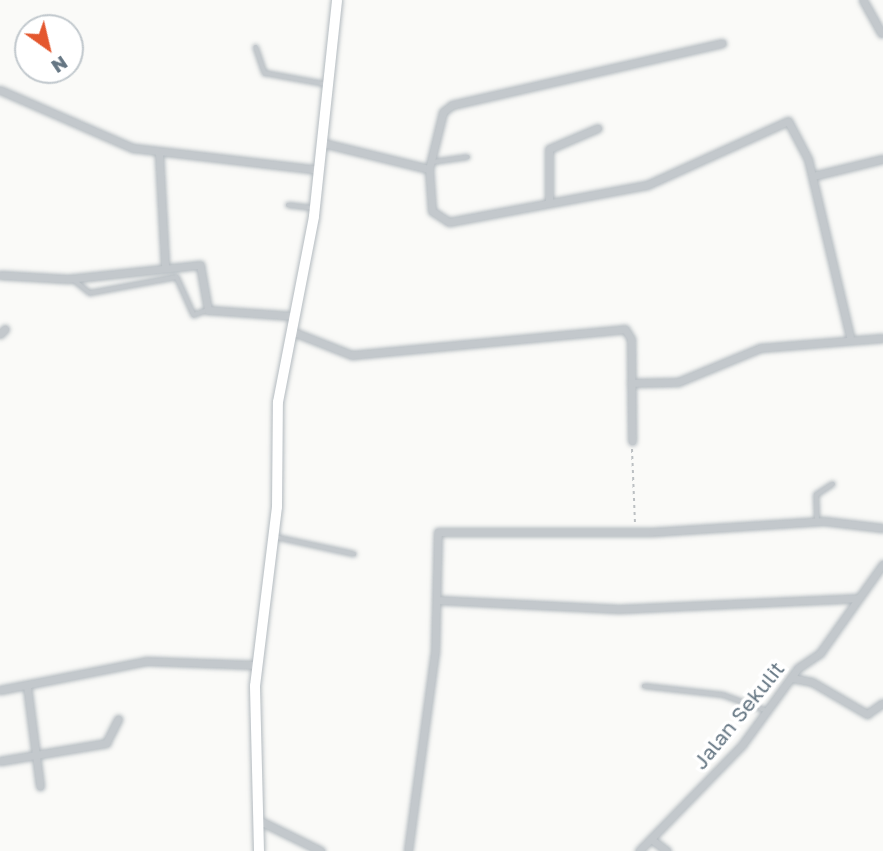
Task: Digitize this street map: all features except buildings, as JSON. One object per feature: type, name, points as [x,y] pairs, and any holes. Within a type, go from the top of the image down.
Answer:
[{"type":"street","points":[[259,851],[256,665],[274,536],[278,402],[315,208],[337,0]]},
{"type":"street","points":[[863,0],[881,33]]},
{"type":"street","points":[[722,43],[452,105],[443,112],[431,165],[429,204],[439,222],[661,180],[784,120],[796,128],[813,176],[850,337]]},
{"type":"street","points":[[0,90],[117,143],[159,154],[320,170]]},
{"type":"street","points":[[549,202],[549,149],[598,128]]},
{"type":"street","points":[[323,143],[431,165]]},
{"type":"street","points":[[159,154],[165,266]]},
{"type":"street","points":[[813,176],[883,159]]},
{"type":"street","points":[[0,275],[72,278],[165,266],[203,267],[208,310],[294,316]]},
{"type":"street","points":[[291,331],[352,355],[625,329],[631,339],[632,441]]},
{"type":"street","points":[[631,383],[678,382],[760,348],[850,337],[883,338]]},
{"type":"street","points":[[408,851],[443,529],[635,531],[817,522],[883,527]]},
{"type":"street","name":"Jalan Sekulit","points":[[639,851],[768,711],[792,678],[820,653],[883,564]]},
{"type":"street","points":[[437,600],[619,609],[857,598]]},
{"type":"street","points":[[0,691],[155,660],[256,665]]},
{"type":"street","points":[[792,678],[812,682],[867,715],[883,703]]},
{"type":"street","points":[[27,686],[40,786]]},
{"type":"street","points":[[0,761],[106,743],[118,719]]},
{"type":"street","points":[[258,820],[321,851]]},
{"type":"street","points":[[651,839],[667,851]]},
{"type":"lane","points":[[256,47],[265,74],[330,85]]},
{"type":"lane","points":[[431,165],[468,157]]},
{"type":"lane","points":[[288,205],[315,208]]},
{"type":"lane","points":[[72,278],[90,293],[177,277],[194,315],[208,310]]},
{"type":"lane","points":[[817,522],[816,495],[833,484]]},
{"type":"lane","points":[[274,536],[354,554]]},
{"type":"lane","points":[[644,687],[723,695],[768,711]]},
{"type":"path","points":[[632,441],[635,531]]}]
